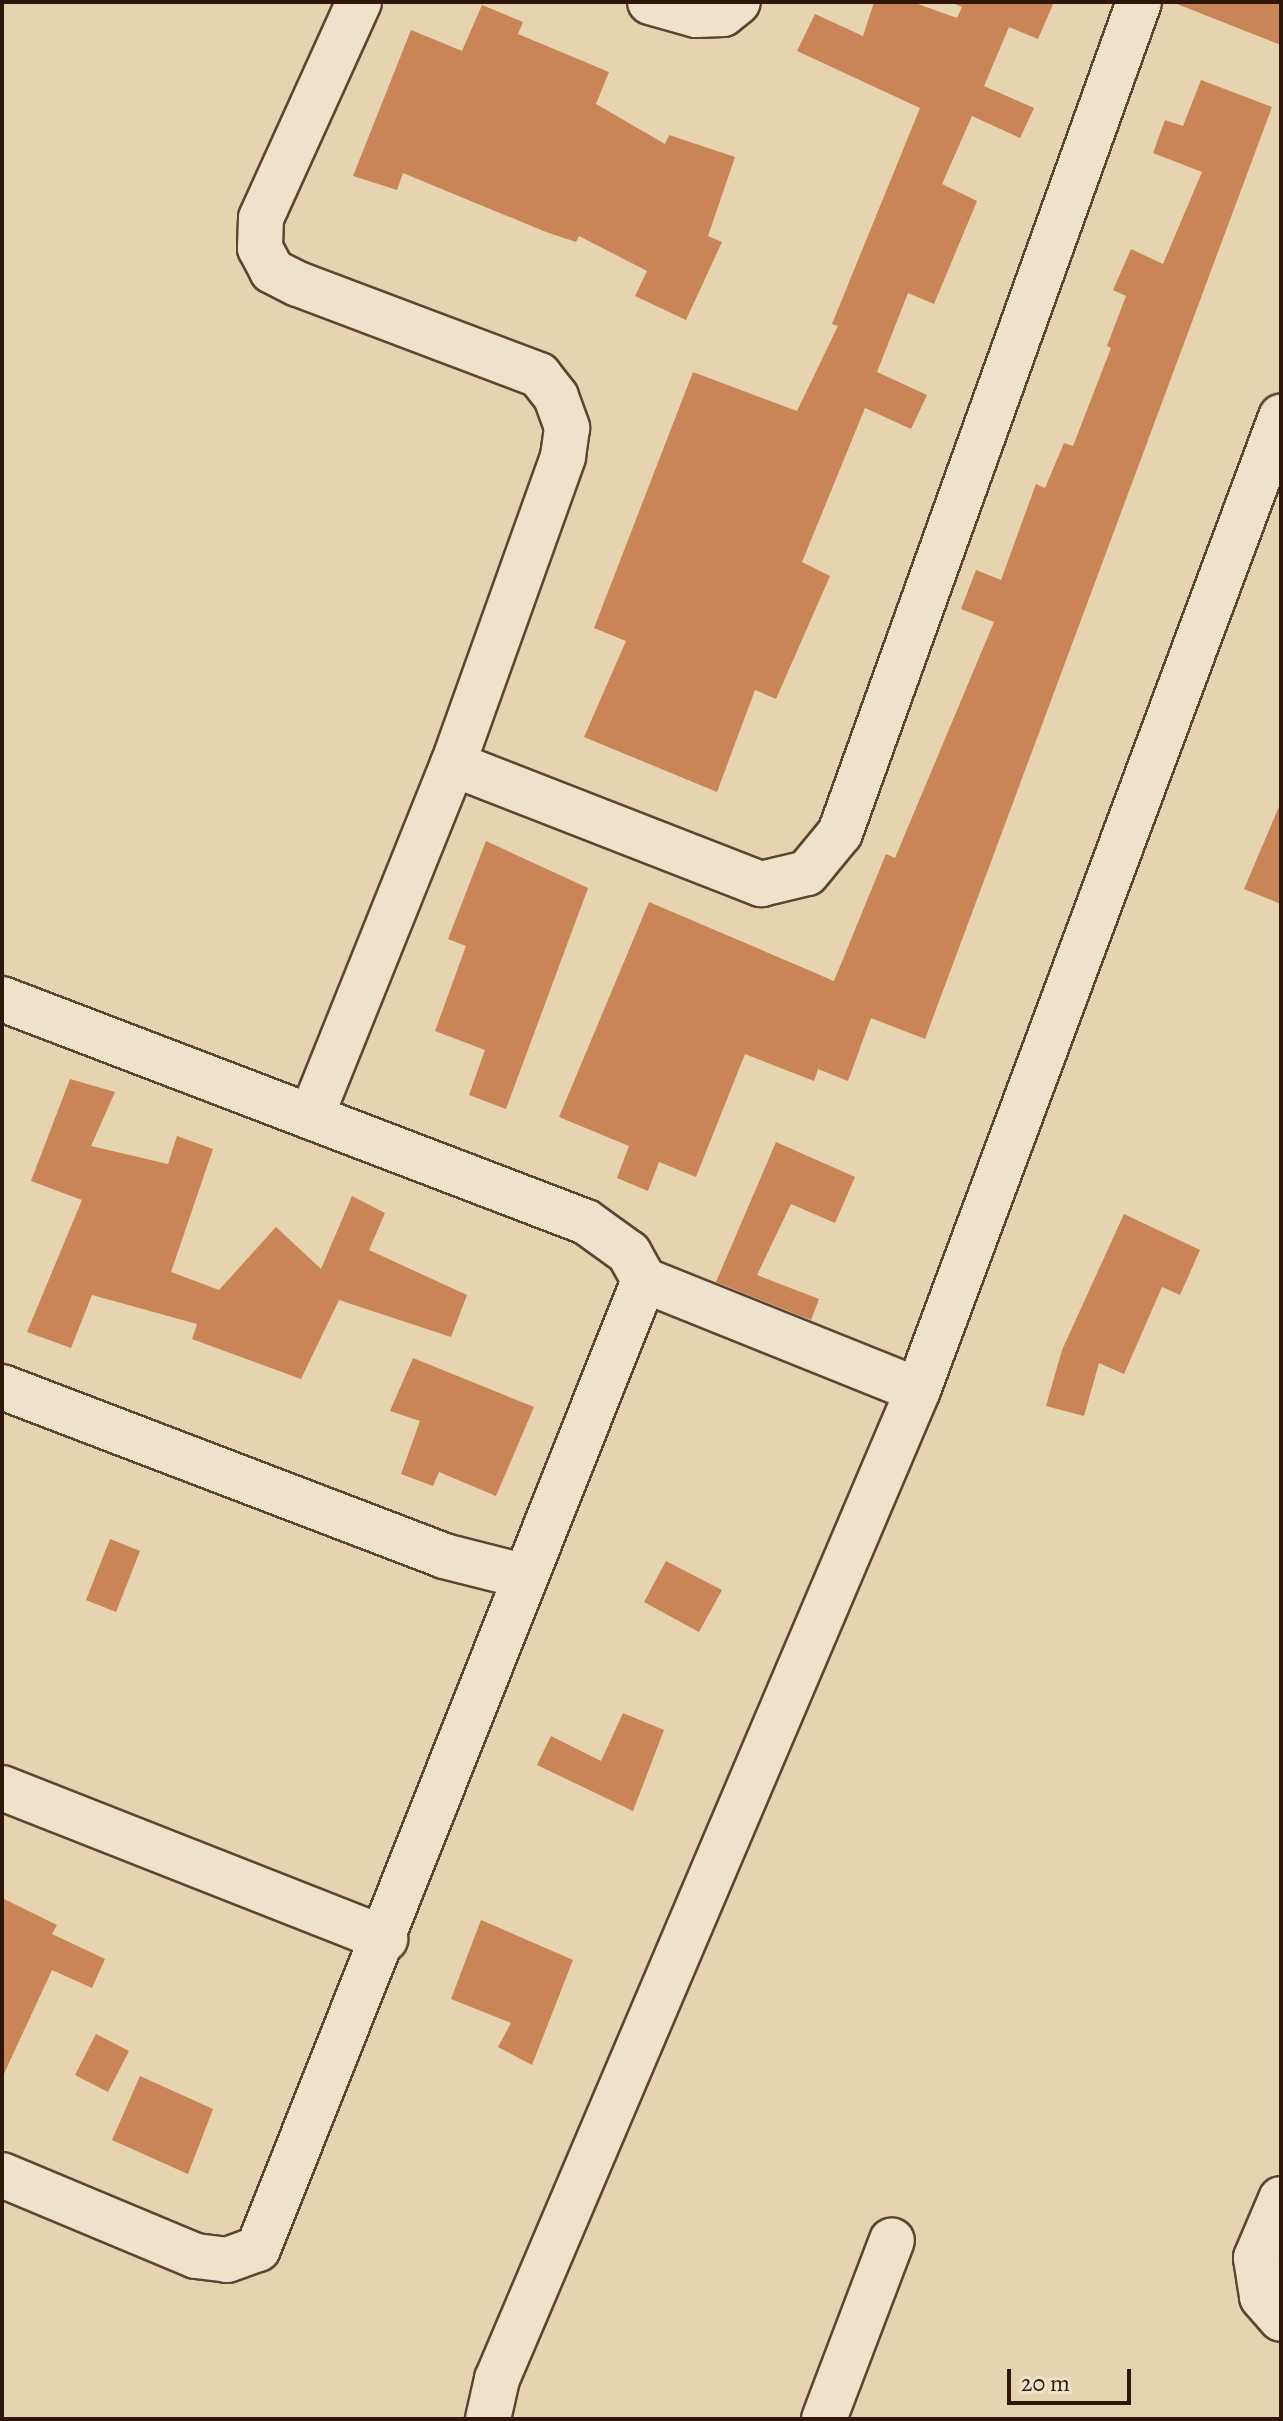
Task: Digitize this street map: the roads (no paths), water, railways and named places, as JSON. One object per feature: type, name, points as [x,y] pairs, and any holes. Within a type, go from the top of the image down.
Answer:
[{"type":"street","points":[[311,1117],[453,764],[563,457],[567,428],[556,397],[539,375],[298,284],[272,271],[260,248],[261,218],[359,2]]},
{"type":"street","points":[[650,2],[696,15],[723,14],[738,2]]},
{"type":"street","points":[[453,764],[761,884],[807,873],[840,833],[1139,2]]},
{"type":"street","points":[[488,2419],[497,2379],[918,1390],[1281,417]]},
{"type":"street","points":[[2,999],[586,1222],[629,1253],[644,1280],[918,1390]]},
{"type":"street","points":[[2,2175],[196,2256],[227,2260],[258,2249],[385,1939],[523,1576],[644,1280]]},
{"type":"street","points":[[2,1387],[444,1556],[523,1576]]},
{"type":"street","points":[[2,1788],[385,1939]]},
{"type":"street","points":[[1281,2199],[1256,2258],[1262,2297],[1281,2319]]},
{"type":"street","points":[[824,2419],[892,2240]]}]
